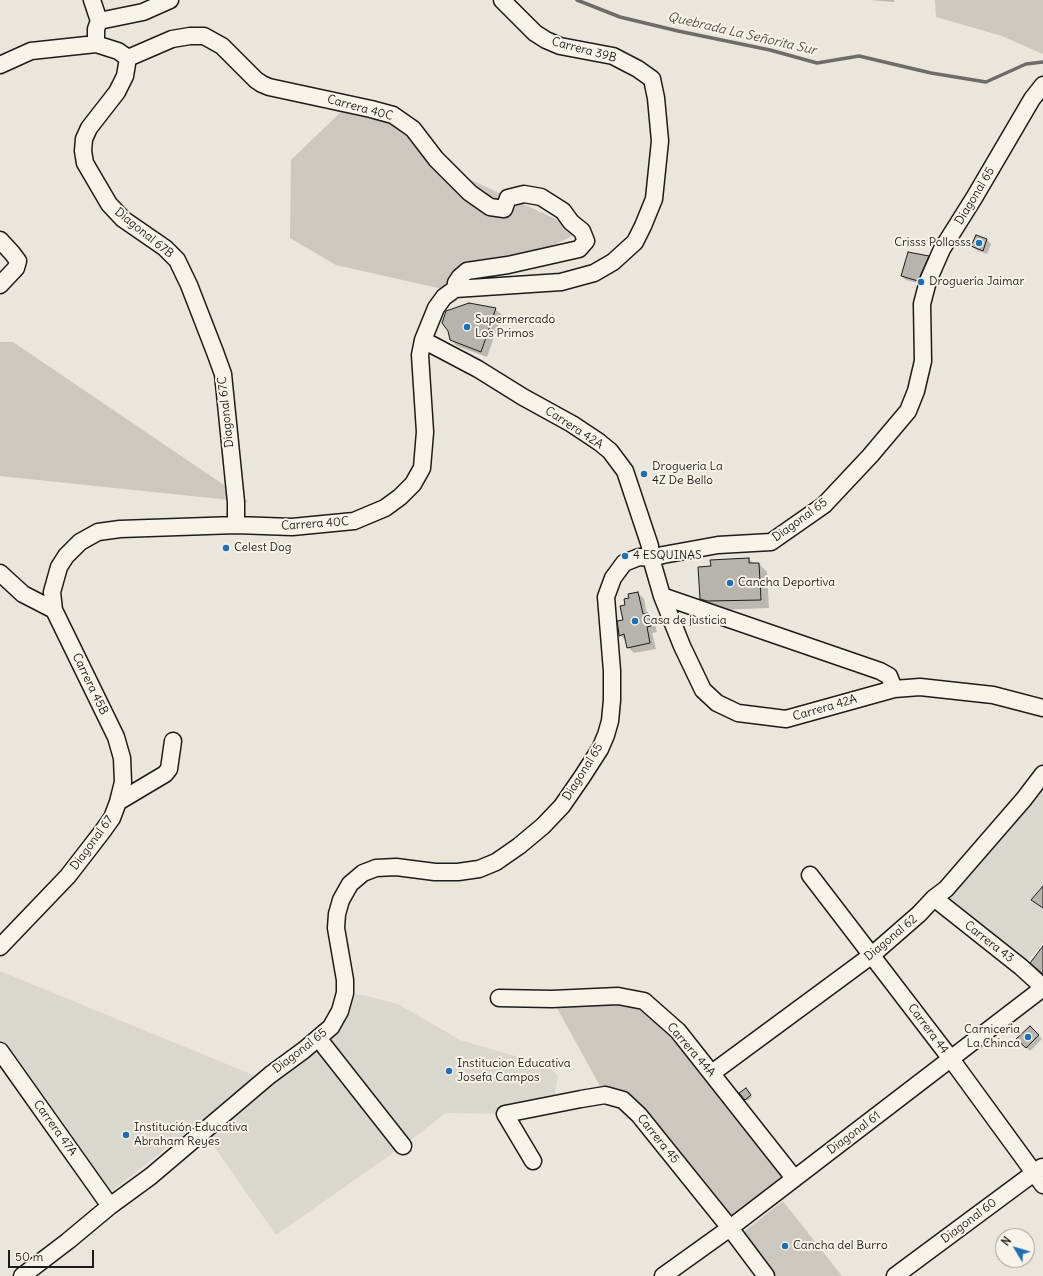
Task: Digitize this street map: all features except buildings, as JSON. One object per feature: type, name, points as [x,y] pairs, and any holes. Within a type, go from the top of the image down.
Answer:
[{"type":"street","points":[[92,0],[99,21],[96,29],[96,44]]},
{"type":"street","points":[[99,21],[143,12],[170,0]]},
{"type":"street","name":"Carrera 39B","points":[[455,289],[561,282],[594,273],[613,262],[635,242],[654,199],[660,141],[656,98],[652,79],[638,69],[613,56],[560,46],[546,40],[535,33],[502,0]]},
{"type":"street","name":"Carrera 40C","points":[[59,567],[66,556],[80,542],[98,532],[120,529],[236,525],[292,527],[354,521],[385,508],[400,497],[413,484],[422,468],[425,432],[420,354],[423,340],[436,308],[444,297],[455,289],[456,283],[460,277],[467,272],[508,266],[580,249],[586,241],[582,232],[563,211],[541,197],[524,194],[508,198],[504,209],[490,207],[470,193],[436,159],[413,129],[393,115],[269,87],[256,80],[222,46],[204,36],[190,36],[172,39],[128,58]]},
{"type":"street","points":[[0,65],[31,51],[96,44],[118,51],[128,58]]},
{"type":"street","name":"Diagonal 67B","points":[[128,58],[125,76],[120,86],[89,128],[84,139],[83,151],[85,163],[109,204],[123,219],[165,248],[176,260]]},
{"type":"street","name":"Diagonal 65","points":[[22,1276],[68,1241],[110,1206],[151,1176],[270,1075],[331,1027],[340,1011],[345,993],[336,928],[337,914],[341,900],[350,884],[363,873],[376,868],[396,867],[435,872],[458,872],[479,869],[496,862],[519,846],[543,826],[562,806],[600,749],[610,721],[612,671],[606,597],[613,578],[624,563],[638,557],[651,558],[663,554],[718,545],[771,542],[824,505],[870,456],[908,411],[916,391],[923,361],[922,304],[928,281],[942,249],[974,198],[1032,99],[1043,85]]},
{"type":"street","points":[[0,240],[18,261],[16,268],[0,284]]},
{"type":"street","name":"Diagonal 67C","points":[[176,260],[189,285],[223,374],[236,502],[236,525]]},
{"type":"street","name":"Carrera 42A","points":[[423,340],[478,369],[523,397],[572,424],[610,451],[625,471],[650,546],[651,558],[662,596],[682,646],[703,690],[717,703],[738,713],[786,719],[894,689],[920,687],[993,695],[1043,708]]},
{"type":"street","name":"Carrera 45B","points":[[59,567],[52,592],[54,610],[116,737],[122,758],[123,782],[118,802]]},
{"type":"street","points":[[0,573],[23,594],[54,610]]},
{"type":"street","points":[[662,596],[880,671],[889,676],[894,689]]},
{"type":"street","name":"Diagonal 67","points":[[0,948],[68,876],[112,818],[118,802],[165,774],[169,769],[173,741]]},
{"type":"street","name":"Diagonal 62","points":[[712,1073],[872,955],[919,914],[951,883],[1024,799],[1043,774]]},
{"type":"street","name":"Carrera 44","points":[[810,875],[1040,1174]]},
{"type":"street","name":"Carrera 43","points":[[934,898],[1021,967],[1043,988]]},
{"type":"street","name":"Diagonal 61","points":[[663,1276],[730,1228],[1043,988]]},
{"type":"street","name":"Carrera 44A","points":[[499,998],[552,999],[618,996],[644,1001],[678,1031],[794,1178]]},
{"type":"street","points":[[318,1038],[403,1146]]},
{"type":"street","name":"Carrera 47A","points":[[0,1051],[110,1206]]},
{"type":"street","name":"Carrera 45","points":[[533,1161],[504,1114],[581,1098],[605,1095],[623,1100],[639,1115],[730,1228],[766,1276]]},
{"type":"street","name":"Diagonal 60","points":[[895,1276],[1040,1174]]},
{"type":"shaded area","points":[[935,0],[1043,0],[1043,54],[1002,36],[936,17]]},
{"type":"shaded area","points":[[349,104],[413,129],[445,168],[582,231],[460,293],[336,265],[290,238],[291,160]]},
{"type":"shaded area","points":[[0,342],[13,342],[249,502],[0,476]]},
{"type":"shaded area","points":[[1043,785],[1043,886],[1032,900],[1043,908],[1043,943],[1025,964],[945,900]]},
{"type":"shaded area","name":"Institución Educativa Abraham Reyes","points":[[0,971],[258,1077],[109,1193],[0,1040]]},
{"type":"shaded area","points":[[345,993],[362,995],[398,1004],[460,1040],[549,1066],[558,1076],[553,1104],[505,1114],[446,1113],[403,1146],[276,1235],[204,1132],[318,1038]]},
{"type":"shaded area","points":[[552,999],[644,1001],[794,1178],[730,1228],[639,1115],[605,1095]]},
{"type":"shaded area","name":"Cancha del Burro","points":[[783,1201],[842,1276],[774,1276],[741,1234]]},
{"type":"waterway","name":"Quebrada La Señorita Sur","points":[[577,0],[620,17],[678,31],[770,50],[817,63],[859,56],[931,73],[986,82],[1026,64],[1043,62]]},
{"type":"place","name":"Crisss Pollosss","points":[[979,243]]},
{"type":"place","name":"Droguería Jaimar","points":[[921,282]]},
{"type":"place","name":"Supermercado Los Primos","points":[[467,327]]},
{"type":"place","name":"Droguería La 4Z De Bello","points":[[644,474]]},
{"type":"place","name":"Celest Dog","points":[[226,548]]},
{"type":"place","name":"4 ESQUINAS","points":[[625,556]]},
{"type":"place","name":"Cancha Deportiva","points":[[730,583]]},
{"type":"place","name":"Casa de justicia","points":[[635,621]]},
{"type":"place","name":"Carniceria La Chinca","points":[[1028,1037]]},
{"type":"place","name":"Institucion Educativa Josefa Campos","points":[[449,1071]]},
{"type":"place","name":"Institución Educativa Abraham Reyes","points":[[126,1135]]},
{"type":"place","name":"Cancha del Burro","points":[[785,1246]]}]
